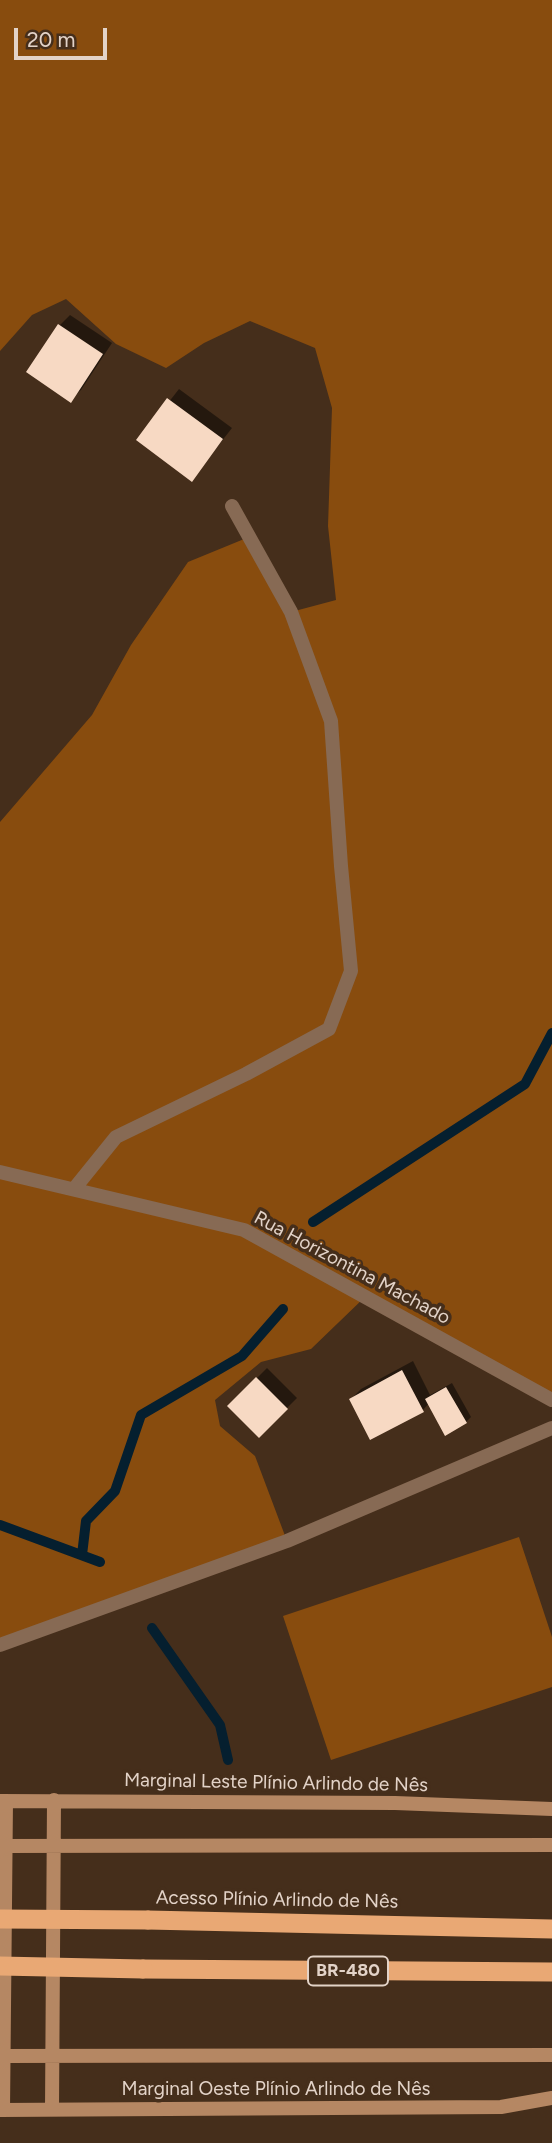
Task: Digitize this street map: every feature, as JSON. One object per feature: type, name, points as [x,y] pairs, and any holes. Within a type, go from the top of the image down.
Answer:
[{"type":"highway","name":"Acesso Plínio Arlindo de Nês","points":[[0,1919],[552,1928]]},
{"type":"highway","name":"BR-480","points":[[0,1966],[552,1972]]},
{"type":"main road","points":[[52,2109],[54,1800]]},
{"type":"main road","name":"Marginal Leste Plínio Arlindo de Nês","points":[[3,1801],[395,1803],[552,1809]]},
{"type":"main road","points":[[1,2110],[3,1801]]},
{"type":"main road","points":[[3,1846],[552,1845]]},
{"type":"main road","name":"Marginal Oeste Plínio Arlindo de Nês","points":[[2,2056],[552,2055]]},
{"type":"main road","name":"Marginal Oeste Plínio Arlindo de Nês","points":[[1,2110],[501,2107],[552,2098]]},
{"type":"street","points":[[74,1189],[116,1137],[246,1074],[329,1029],[351,971],[331,721],[291,612],[232,506]]},
{"type":"street","name":"Rua Horizontina Machado","points":[[0,1172],[244,1230],[552,1400]]},
{"type":"street","points":[[0,1646],[287,1541],[552,1428]]},
{"type":"shaded area","points":[[0,0],[552,0],[552,1400],[366,1296],[311,1349],[261,1362],[215,1400],[220,1426],[255,1456],[287,1541],[0,1645],[0,822],[92,715],[131,645],[188,562],[249,537],[291,612],[336,600],[328,526],[332,408],[315,348],[250,321],[204,343],[166,368],[116,344],[66,299],[32,315],[0,351]]},
{"type":"shaded area","points":[[519,1537],[552,1637],[552,1687],[331,1760],[283,1616]]},
{"type":"building","points":[[58,324],[103,354],[71,403],[26,372]]},
{"type":"building","points":[[167,398],[223,439],[192,482],[136,440]]},
{"type":"building","points":[[402,1370],[424,1412],[370,1440],[349,1399]]},
{"type":"building","points":[[256,1377],[288,1409],[259,1438],[227,1406]]},
{"type":"building","points":[[446,1387],[467,1423],[445,1436],[425,1399]]},
{"type":"waterway","points":[[313,1222],[525,1084],[552,1033]]},
{"type":"waterway","points":[[82,1555],[86,1521],[115,1491],[141,1415],[242,1356],[283,1309]]},
{"type":"waterway","points":[[0,1525],[100,1562]]},
{"type":"waterway","points":[[152,1628],[220,1725],[228,1760]]}]
